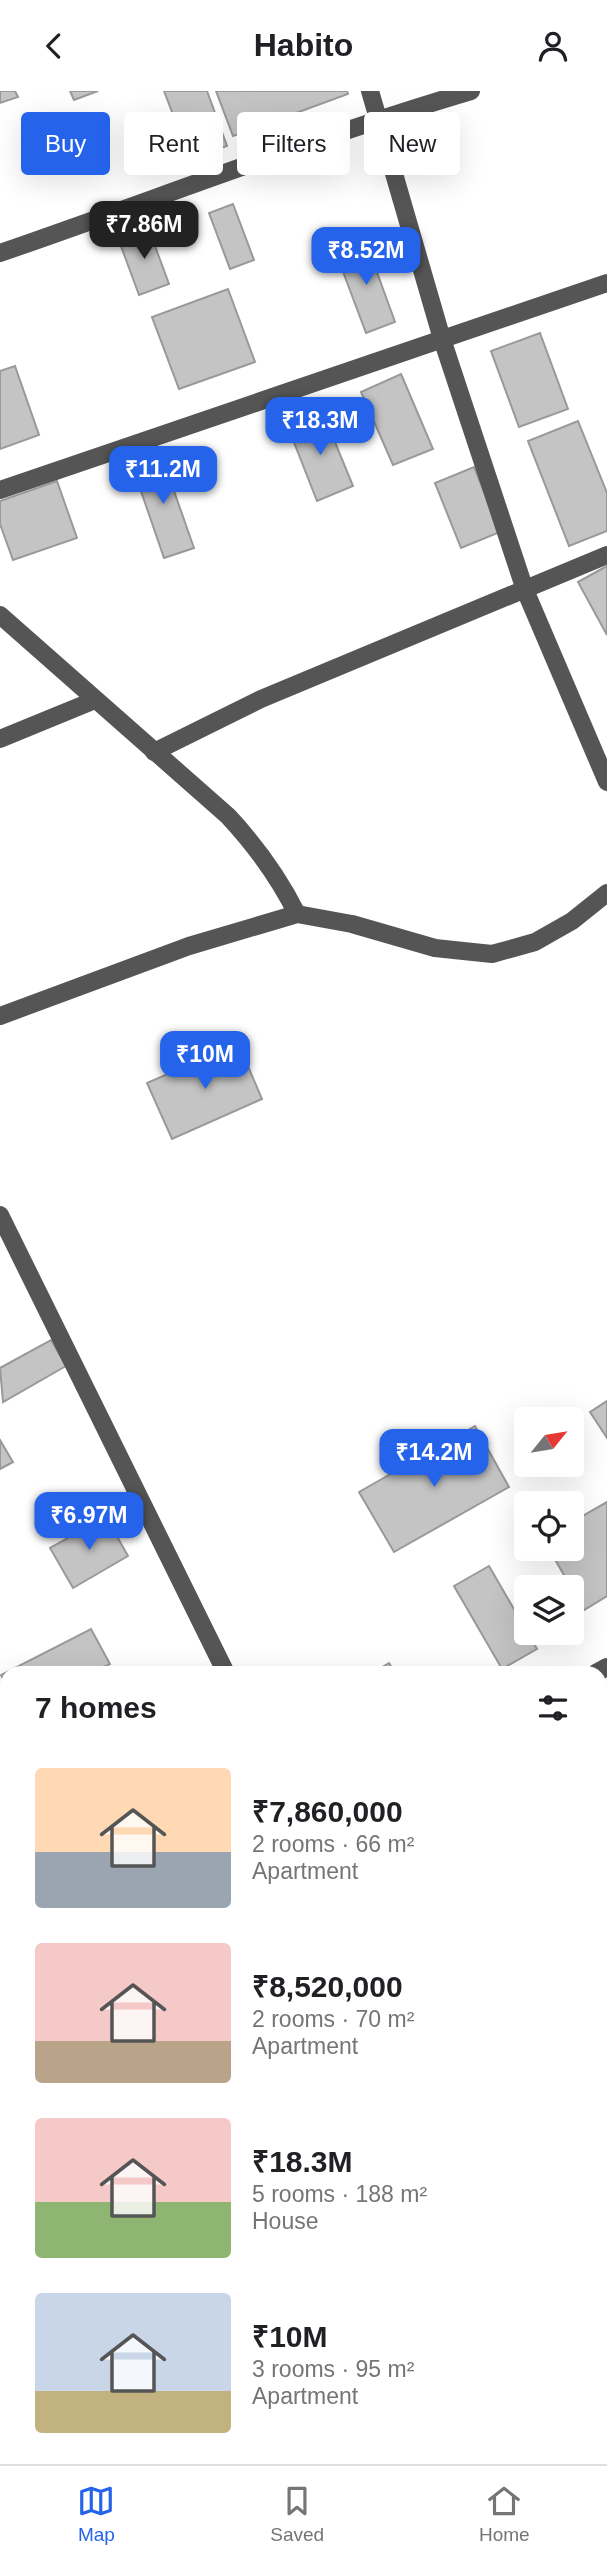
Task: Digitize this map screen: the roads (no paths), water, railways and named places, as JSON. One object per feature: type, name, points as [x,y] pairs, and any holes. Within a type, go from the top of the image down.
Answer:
[{"type":"street","points":[[370,91],[376,112]]},
{"type":"street","points":[[399,112],[471,91]]},
{"type":"street","points":[[0,253],[322,141],[364,124]]},
{"type":"street","points":[[395,175],[442,339],[525,590],[607,782]]},
{"type":"street","points":[[0,490],[607,283]]},
{"type":"street","points":[[154,752],[261,699],[607,555]]},
{"type":"street","points":[[0,615],[228,816],[257,846],[279,877],[297,914]]},
{"type":"street","points":[[0,739],[95,700]]},
{"type":"street","points":[[0,1016],[189,946],[297,914],[352,923],[435,948],[492,954],[535,942],[572,921],[607,893]]},
{"type":"street","points":[[0,1215],[223,1666]]}]
